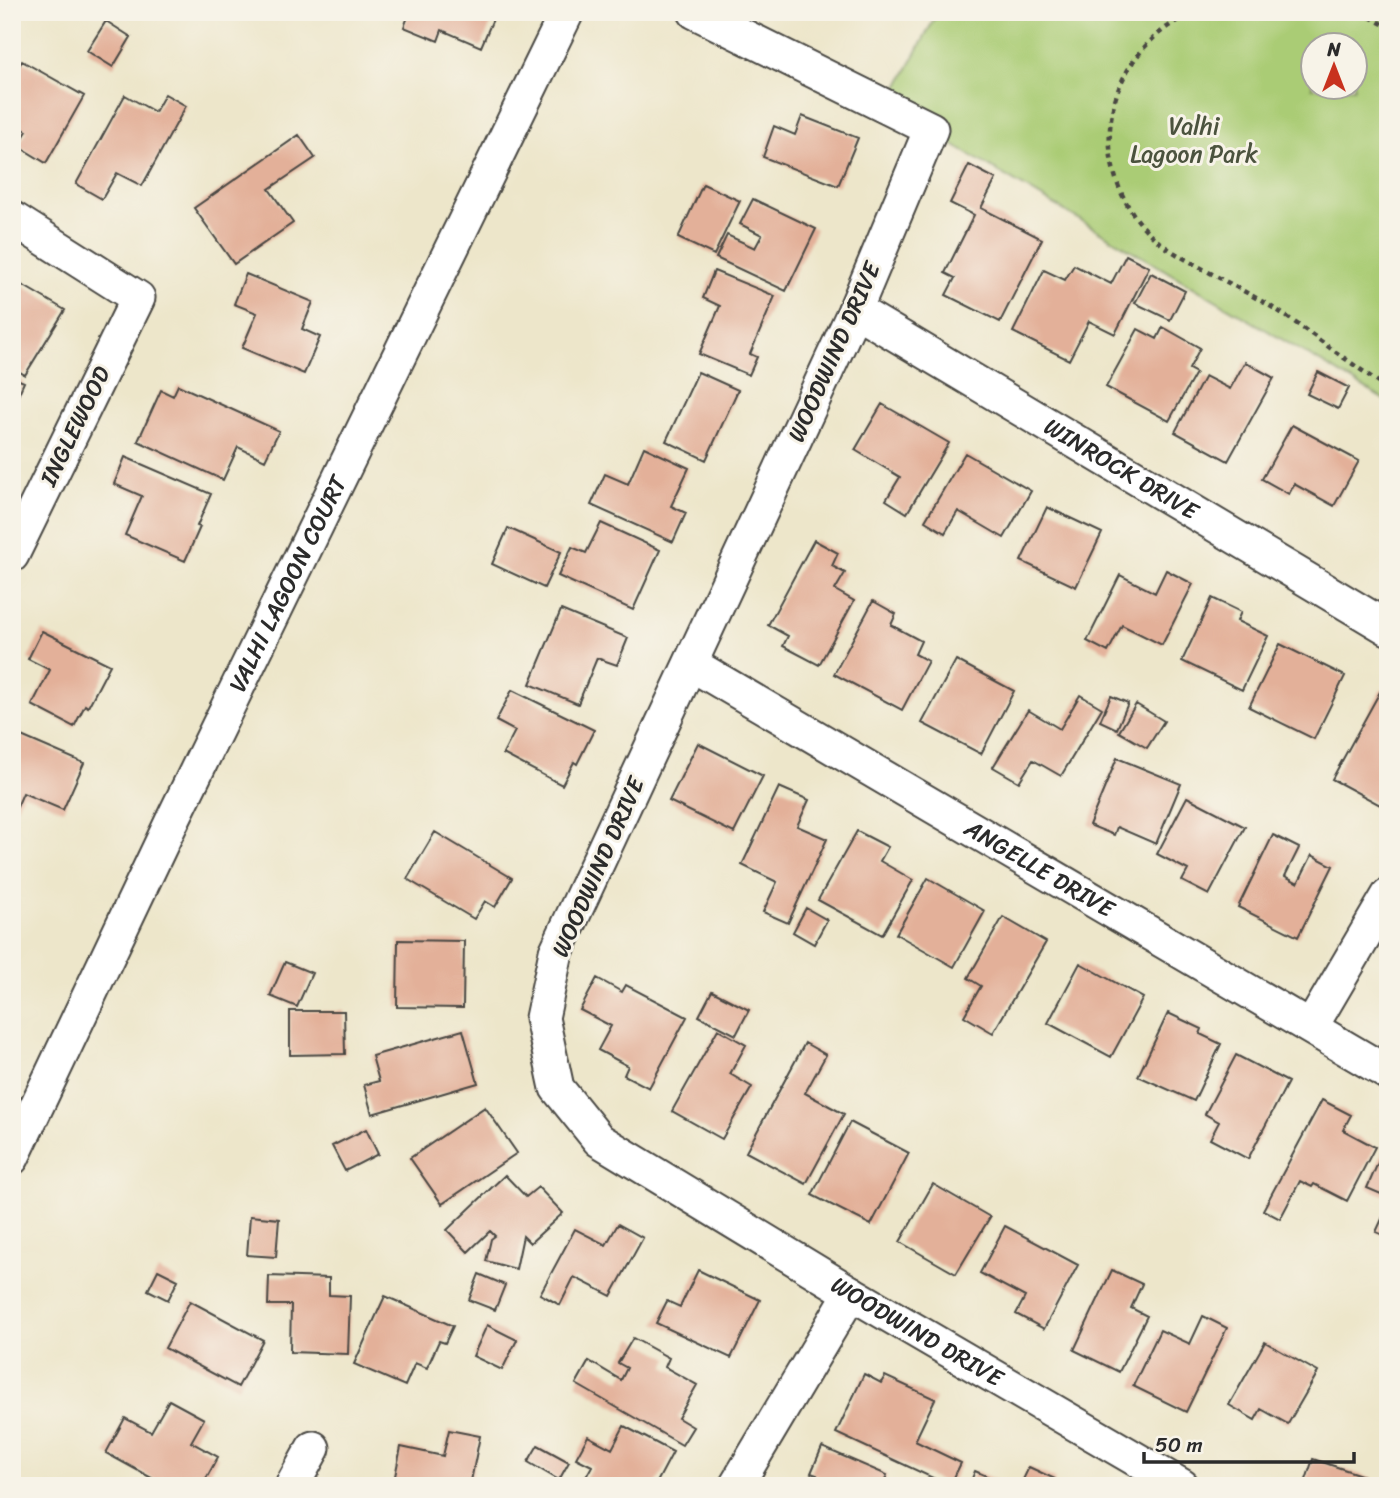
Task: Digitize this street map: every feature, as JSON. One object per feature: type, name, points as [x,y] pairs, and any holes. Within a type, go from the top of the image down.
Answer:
[{"type":"street","name":"VALHI LAGOON COURT","points":[[12,1158],[174,817],[567,12]]},
{"type":"street","name":"WOODWIND DRIVE","points":[[695,12],[931,129],[855,310],[556,952],[542,1018],[557,1088],[599,1140],[851,1293],[1182,1486]]},
{"type":"street","name":"INGLEWOOD","points":[[12,218],[138,298],[12,555]]},
{"type":"street","name":"WINROCK DRIVE","points":[[855,310],[1388,628]]},
{"type":"street","name":"ANGELLE DRIVE","points":[[691,664],[1388,1073]]},
{"type":"street","points":[[1311,1027],[1388,896]]},
{"type":"street","points":[[736,1486],[851,1293]]},
{"type":"street","points":[[292,1486],[313,1448]]},
{"type":"path","points":[[1196,12],[1162,31],[1140,51],[1123,78],[1112,105],[1108,133],[1112,167],[1123,196],[1141,223],[1158,241],[1176,254],[1277,310],[1388,389]]},
{"type":"path","points":[[1361,12],[1388,27]]},
{"type":"green space","name":"Valhi Lagoon Park","points":[[938,12],[1388,12],[1388,402],[948,142],[946,122],[897,89]]},
{"type":"building","points":[[410,12],[496,12],[481,47],[442,30],[438,41],[404,27]]},
{"type":"building","points":[[106,21],[131,37],[113,67],[87,51]]},
{"type":"building","points":[[22,61],[84,96],[46,163],[18,146],[27,131],[12,122],[12,77]]},
{"type":"building","points":[[165,94],[186,106],[142,186],[117,173],[102,199],[76,184],[125,95],[155,112]]},
{"type":"building","points":[[802,116],[858,138],[838,186],[763,157],[774,126],[795,135]]},
{"type":"building","points":[[299,135],[315,158],[269,189],[293,223],[234,264],[194,208]]},
{"type":"building","points":[[969,165],[996,179],[981,208],[1042,239],[1000,322],[946,295],[955,278],[945,273],[974,215],[950,203]]},
{"type":"building","points":[[703,184],[740,201],[714,255],[678,238]]},
{"type":"building","points":[[753,199],[816,229],[786,291],[716,258],[727,235],[755,248],[762,235],[740,224]]},
{"type":"building","points":[[1126,255],[1149,267],[1115,334],[1089,321],[1069,360],[1013,332],[1044,270],[1065,280],[1074,265],[1111,284]]},
{"type":"building","points":[[714,271],[775,296],[750,354],[757,357],[749,375],[699,354],[720,306],[703,298]]},
{"type":"building","points":[[1151,273],[1185,291],[1170,320],[1135,303]]},
{"type":"building","points":[[246,274],[313,302],[302,329],[320,337],[304,374],[242,348],[257,313],[234,304]]},
{"type":"building","points":[[12,279],[65,310],[25,375],[12,367]]},
{"type":"building","points":[[1163,327],[1200,348],[1189,369],[1196,373],[1169,421],[1106,387],[1138,329],[1157,339]]},
{"type":"building","points":[[1245,362],[1274,378],[1228,461],[1175,432],[1205,376],[1230,389]]},
{"type":"building","points":[[698,372],[738,390],[706,460],[666,441]]},
{"type":"building","points":[[1318,372],[1349,388],[1338,409],[1307,394]]},
{"type":"building","points":[[12,377],[24,382],[12,409]]},
{"type":"building","points":[[178,385],[279,431],[265,460],[238,447],[223,480],[138,441],[161,390],[173,396]]},
{"type":"building","points":[[882,404],[949,443],[907,513],[886,500],[900,477],[855,450]]},
{"type":"building","points":[[1292,425],[1359,461],[1334,506],[1294,484],[1289,494],[1262,479]]},
{"type":"building","points":[[644,447],[689,468],[671,506],[686,513],[673,542],[591,505],[605,474],[628,484]]},
{"type":"building","points":[[965,453],[1031,491],[1004,538],[958,511],[945,533],[925,521]]},
{"type":"building","points":[[125,457],[211,494],[185,561],[125,535],[142,496],[114,484]]},
{"type":"building","points":[[1047,507],[1102,533],[1076,587],[1021,561]]},
{"type":"building","points":[[601,523],[660,550],[633,610],[558,576],[572,547],[586,553]]},
{"type":"building","points":[[508,528],[561,552],[544,588],[492,564]]},
{"type":"building","points":[[814,540],[838,553],[832,566],[845,573],[835,590],[854,601],[819,665],[783,646],[788,636],[768,625]]},
{"type":"building","points":[[1166,570],[1193,584],[1162,645],[1122,625],[1108,652],[1087,641],[1120,575],[1155,593]]},
{"type":"building","points":[[1212,598],[1241,612],[1237,621],[1268,636],[1242,690],[1182,661]]},
{"type":"building","points":[[873,601],[896,614],[891,625],[921,641],[915,654],[928,661],[902,710],[834,674]]},
{"type":"building","points":[[561,610],[628,638],[617,665],[597,658],[578,704],[530,684]]},
{"type":"building","points":[[42,631],[110,665],[74,727],[32,705],[50,670],[28,659]]},
{"type":"building","points":[[1280,644],[1345,676],[1314,739],[1249,707]]},
{"type":"building","points":[[956,660],[1014,691],[981,754],[922,723]]},
{"type":"building","points":[[512,690],[594,730],[577,764],[574,762],[562,785],[503,754],[515,731],[496,721]]},
{"type":"building","points":[[1381,690],[1388,693],[1388,791],[1380,805],[1332,779]]},
{"type":"building","points":[[1080,695],[1102,708],[1061,776],[1033,760],[1019,782],[993,767],[1028,710],[1060,729]]},
{"type":"building","points":[[1111,696],[1128,703],[1117,729],[1100,721]]},
{"type":"building","points":[[1136,704],[1164,721],[1147,748],[1119,732]]},
{"type":"building","points":[[12,732],[84,763],[63,810],[23,793],[17,807],[12,805]]},
{"type":"building","points":[[698,743],[763,776],[734,833],[669,801]]},
{"type":"building","points":[[1117,758],[1181,784],[1156,844],[1117,827],[1114,835],[1089,825]]},
{"type":"building","points":[[779,787],[809,800],[797,826],[827,839],[788,923],[763,912],[777,882],[742,865]]},
{"type":"building","points":[[1187,797],[1245,827],[1209,895],[1182,881],[1188,870],[1157,854]]},
{"type":"building","points":[[857,831],[888,847],[880,861],[913,880],[882,935],[818,900]]},
{"type":"building","points":[[435,832],[512,878],[495,907],[485,901],[474,919],[407,879]]},
{"type":"building","points":[[1273,835],[1299,848],[1285,876],[1298,883],[1312,855],[1333,866],[1298,937],[1238,907]]},
{"type":"building","points":[[928,878],[985,911],[954,967],[896,934]]},
{"type":"building","points":[[806,908],[827,920],[814,944],[793,932]]},
{"type":"building","points":[[1003,917],[1046,942],[993,1033],[964,1016],[981,986],[968,978]]},
{"type":"building","points":[[398,940],[464,941],[463,1008],[397,1007]]},
{"type":"building","points":[[285,962],[312,973],[297,1007],[270,996]]},
{"type":"building","points":[[1080,963],[1143,998],[1111,1057],[1048,1023]]},
{"type":"building","points":[[597,978],[622,992],[626,985],[687,1017],[649,1088],[624,1075],[628,1066],[598,1050],[611,1026],[580,1010]]},
{"type":"building","points":[[712,991],[749,1010],[736,1035],[699,1016]]},
{"type":"building","points":[[290,1011],[344,1011],[345,1054],[290,1055]]},
{"type":"building","points":[[1168,1013],[1202,1029],[1200,1034],[1221,1044],[1194,1101],[1138,1076]]},
{"type":"building","points":[[718,1029],[746,1045],[730,1074],[752,1087],[722,1139],[672,1111]]},
{"type":"building","points":[[463,1030],[478,1083],[372,1114],[364,1085],[379,1081],[372,1056]]},
{"type":"building","points":[[805,1043],[826,1055],[805,1093],[844,1114],[806,1184],[746,1152]]},
{"type":"building","points":[[1236,1055],[1288,1082],[1248,1159],[1210,1139],[1219,1122],[1205,1114]]},
{"type":"building","points":[[1322,1100],[1351,1115],[1343,1130],[1375,1147],[1347,1201],[1314,1184],[1312,1187],[1300,1181],[1280,1219],[1263,1210]]},
{"type":"building","points":[[485,1107],[517,1153],[442,1204],[410,1158]]},
{"type":"building","points":[[850,1122],[909,1153],[871,1225],[812,1195]]},
{"type":"building","points":[[366,1129],[378,1154],[345,1171],[332,1146]]},
{"type":"building","points":[[1384,1149],[1388,1151],[1388,1197],[1367,1188]]},
{"type":"building","points":[[505,1175],[526,1197],[538,1187],[563,1213],[530,1243],[523,1236],[516,1269],[486,1261],[491,1239],[495,1236],[490,1231],[468,1252],[447,1230]]},
{"type":"building","points":[[933,1184],[990,1217],[956,1274],[900,1242]]},
{"type":"building","points":[[1388,1206],[1388,1237],[1376,1232]]},
{"type":"building","points":[[250,1216],[279,1219],[276,1257],[247,1255]]},
{"type":"building","points":[[618,1224],[643,1238],[611,1296],[574,1277],[560,1305],[540,1294],[575,1229],[606,1245]]},
{"type":"building","points":[[1005,1226],[1078,1265],[1044,1329],[1016,1314],[1025,1297],[980,1273]]},
{"type":"building","points":[[158,1270],[178,1280],[168,1300],[148,1290]]},
{"type":"building","points":[[698,1270],[760,1300],[731,1358],[656,1323],[667,1301],[680,1307]]},
{"type":"building","points":[[1112,1270],[1142,1284],[1131,1308],[1147,1316],[1119,1372],[1074,1350]]},
{"type":"building","points":[[479,1274],[505,1285],[495,1310],[469,1300]]},
{"type":"building","points":[[269,1276],[329,1278],[329,1295],[350,1296],[348,1354],[290,1352],[291,1305],[268,1305]]},
{"type":"building","points":[[385,1296],[453,1326],[445,1343],[439,1341],[427,1368],[415,1363],[405,1386],[354,1364]]},
{"type":"building","points":[[190,1301],[263,1340],[238,1387],[165,1348]]},
{"type":"building","points":[[1203,1316],[1227,1328],[1186,1412],[1133,1386],[1160,1330],[1190,1344]]},
{"type":"building","points":[[487,1325],[517,1340],[502,1370],[473,1356]]},
{"type":"building","points":[[633,1338],[669,1358],[665,1367],[697,1385],[678,1418],[693,1427],[682,1445],[576,1384],[589,1361],[621,1380],[627,1368],[618,1363]]},
{"type":"building","points":[[1265,1342],[1318,1372],[1288,1424],[1261,1409],[1255,1420],[1229,1405]]},
{"type":"building","points":[[864,1374],[881,1383],[885,1376],[935,1399],[915,1441],[961,1463],[950,1486],[836,1433]]},
{"type":"building","points":[[169,1400],[204,1419],[191,1442],[218,1457],[202,1486],[166,1486],[106,1453],[125,1418],[151,1432]]},
{"type":"building","points":[[624,1426],[673,1452],[655,1486],[582,1484],[592,1466],[576,1458],[588,1436],[612,1449]]},
{"type":"building","points":[[449,1430],[480,1436],[470,1486],[393,1486],[401,1447],[443,1456]]},
{"type":"building","points":[[538,1445],[569,1462],[559,1480],[528,1462]]},
{"type":"building","points":[[822,1447],[887,1475],[883,1486],[812,1486],[817,1475],[811,1473]]},
{"type":"building","points":[[1313,1459],[1382,1482],[1381,1486],[1304,1486]]},
{"type":"building","points":[[1029,1467],[1055,1479],[1052,1486],[1020,1486]]},
{"type":"building","points":[[975,1471],[1009,1486],[969,1486]]}]
